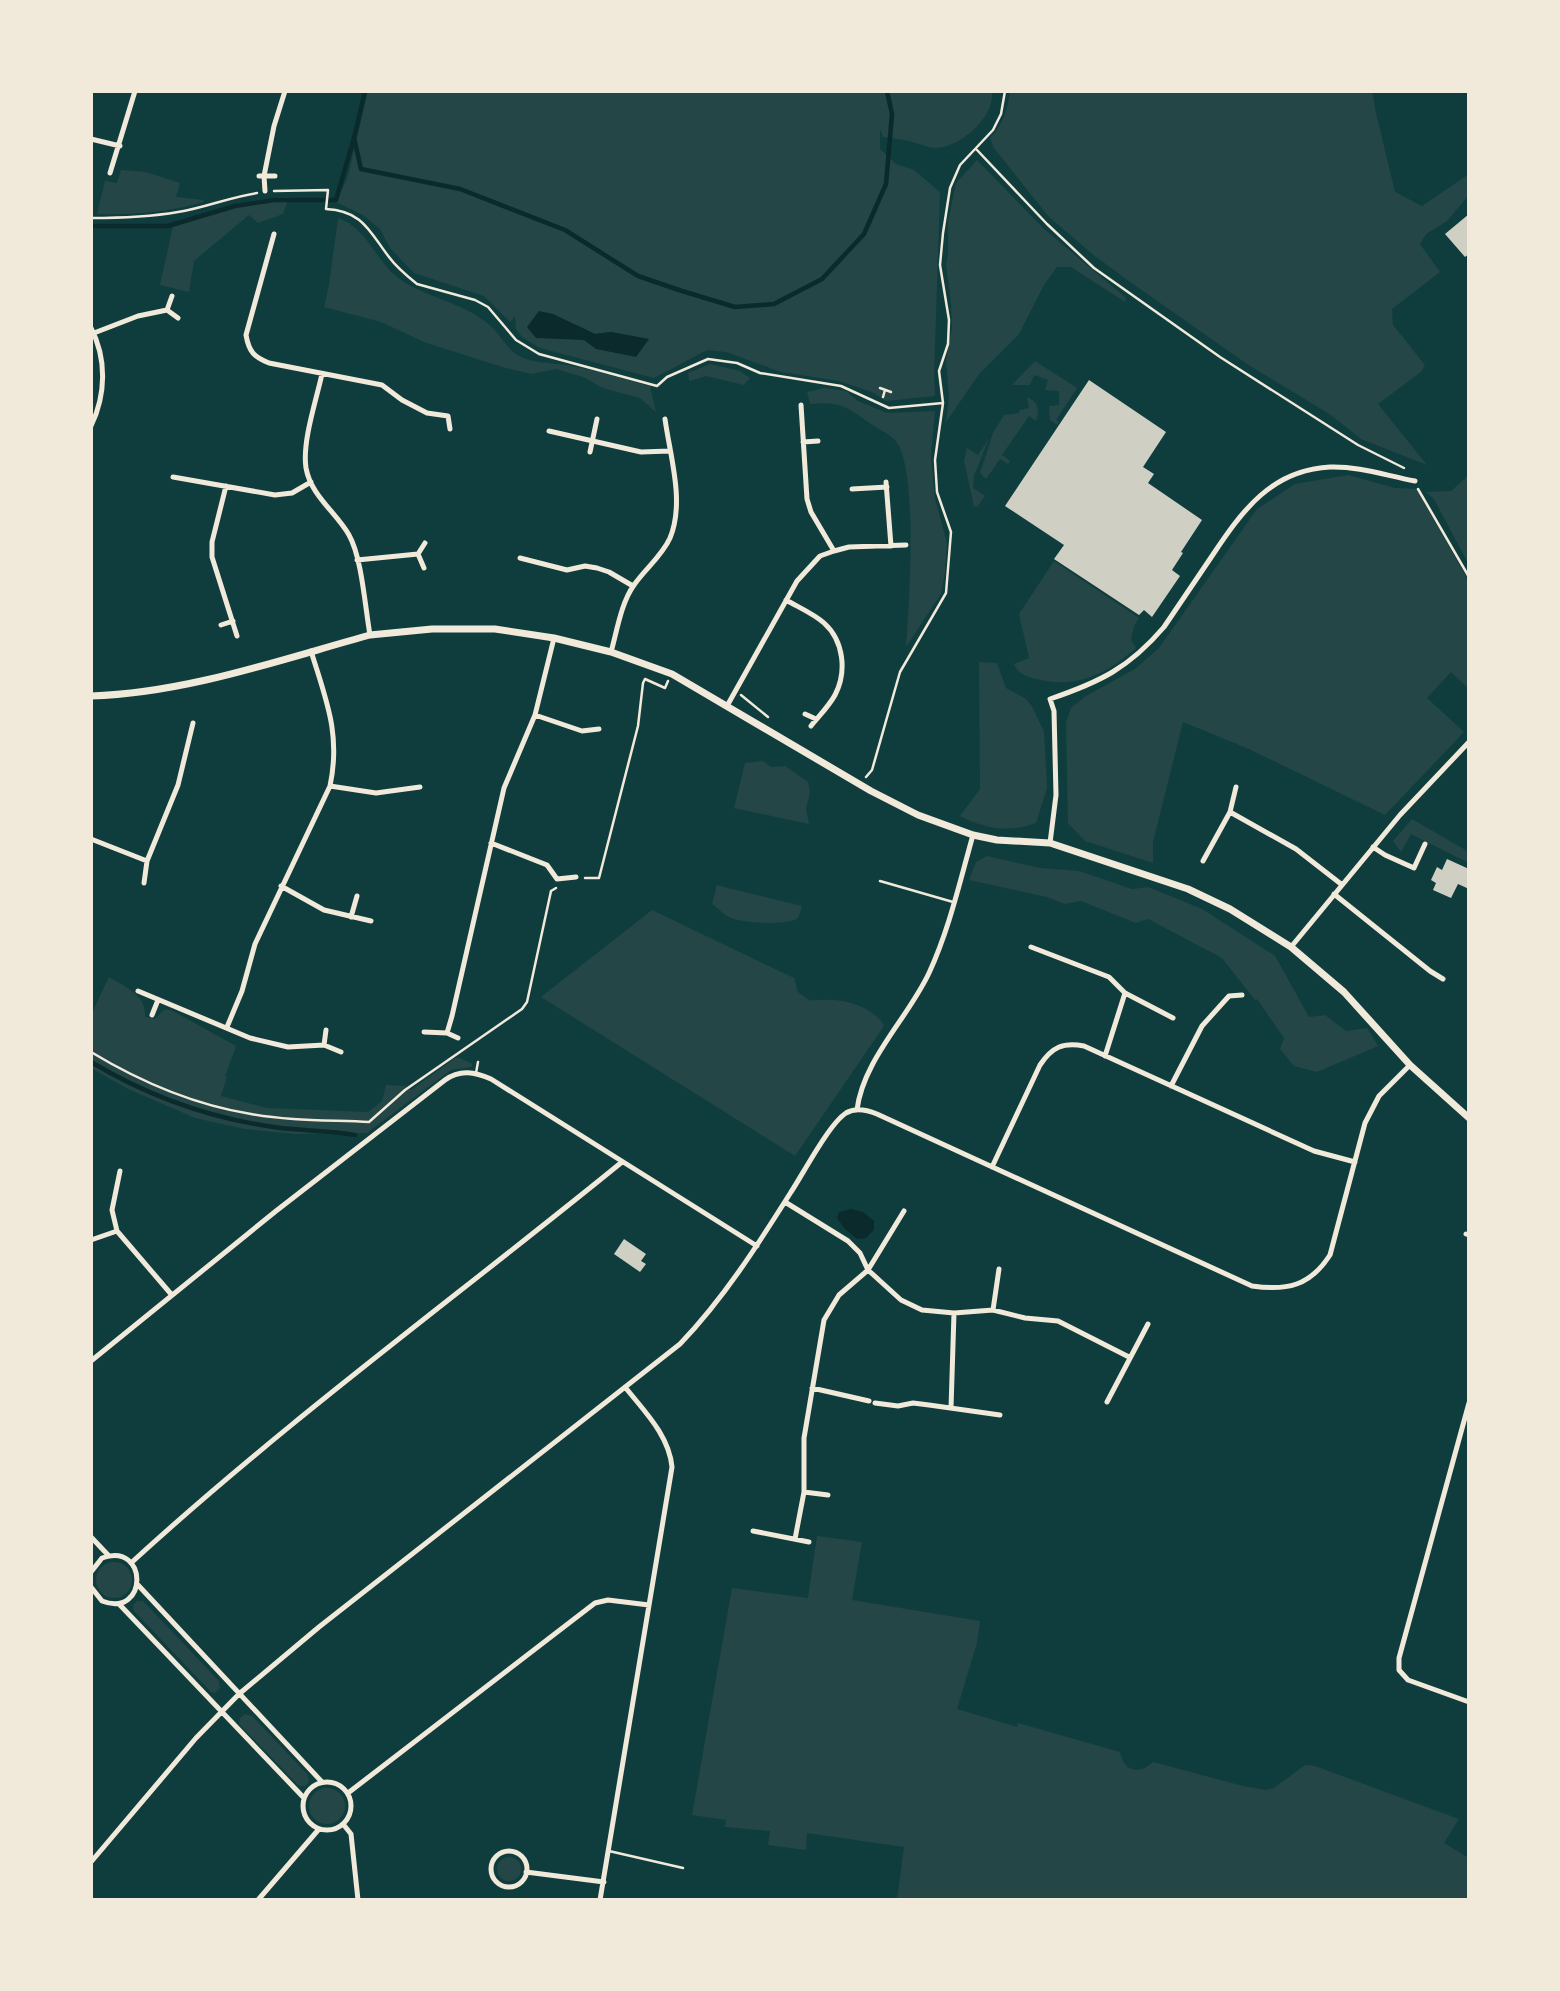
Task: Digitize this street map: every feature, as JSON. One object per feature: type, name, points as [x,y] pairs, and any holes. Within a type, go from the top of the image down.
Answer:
[{"type":"street","points":[[110,173],[135,91]]},
{"type":"street","points":[[265,191],[262,176],[285,91]]},
{"type":"street","points":[[91,139],[120,146]]},
{"type":"street","points":[[262,176],[275,176]]},
{"type":"street","points":[[274,234],[246,335],[249,349],[256,358],[382,386],[427,413],[448,416],[450,429]]},
{"type":"street","points":[[167,310],[172,296]]},
{"type":"street","points":[[91,426],[98,411],[103,374],[101,353],[92,331],[167,310],[178,318]]},
{"type":"street","points":[[322,374],[305,454],[310,482],[350,536],[358,560],[370,635]]},
{"type":"street","points":[[801,405],[807,499],[811,512],[834,551]]},
{"type":"street","points":[[590,452],[597,419]]},
{"type":"street","points":[[611,652],[627,597],[670,536],[676,504],[665,419]]},
{"type":"street","points":[[549,431],[641,452],[670,451]]},
{"type":"street","points":[[803,442],[818,441]]},
{"type":"street","points":[[1050,843],[1056,795],[1054,711],[1050,699],[1097,682],[1129,663],[1149,645],[1248,505],[1270,487],[1299,474],[1330,467],[1383,473],[1415,481]]},
{"type":"street","points":[[173,477],[284,495],[310,482]]},
{"type":"street","points":[[852,489],[887,485],[891,546]]},
{"type":"street","points":[[226,486],[212,542],[212,557],[237,636]]},
{"type":"street","points":[[418,554],[425,543]]},
{"type":"street","points":[[727,706],[786,600],[808,567],[820,556],[849,547],[906,545]]},
{"type":"street","points":[[358,560],[418,554]]},
{"type":"street","points":[[418,554],[424,568]]},
{"type":"street","points":[[520,558],[567,570],[585,566],[597,568],[633,586]]},
{"type":"street","points":[[786,600],[824,622],[834,634],[840,649],[843,665],[840,682],[834,696],[811,726]]},
{"type":"street","points":[[221,625],[233,621]]},
{"type":"street","points":[[91,696],[137,693],[208,680],[370,635],[472,627],[554,638],[611,652],[672,674],[877,795],[919,816],[972,835],[1006,841],[1050,843],[1188,890],[1230,909],[1292,947],[1344,992],[1410,1065],[1469,1118]]},
{"type":"street","points":[[447,1033],[504,788],[535,715],[554,638]]},
{"type":"street","points":[[227,1027],[242,991],[255,944],[330,786],[334,765],[334,733],[311,651]]},
{"type":"street","points":[[805,714],[816,719]]},
{"type":"street","points":[[535,715],[582,731],[599,729]]},
{"type":"street","points":[[144,883],[147,861],[178,785],[193,723]]},
{"type":"street","points":[[1292,947],[1341,884],[1469,742]]},
{"type":"street","points":[[330,786],[376,793],[420,787]]},
{"type":"street","points":[[1203,861],[1230,811],[1236,787]]},
{"type":"street","points":[[1230,811],[1296,849],[1341,884]]},
{"type":"street","points":[[857,1110],[863,1083],[929,974],[954,902],[972,835]]},
{"type":"street","points":[[91,839],[147,861]]},
{"type":"street","points":[[491,844],[547,865],[557,879],[576,877]]},
{"type":"street","points":[[1373,847],[1414,868],[1425,844]]},
{"type":"street","points":[[281,886],[324,910],[371,921]]},
{"type":"street","points":[[1334,894],[1443,979]]},
{"type":"street","points":[[351,917],[357,896]]},
{"type":"street","points":[[1031,947],[1109,977],[1125,993],[1173,1018]]},
{"type":"street","points":[[138,991],[250,1038],[288,1047],[324,1045],[341,1052]]},
{"type":"street","points":[[1105,1056],[1125,993]]},
{"type":"street","points":[[1171,1086],[1202,1026],[1229,996],[1242,995]]},
{"type":"street","points":[[152,1014],[158,1000]]},
{"type":"street","points":[[324,1045],[326,1030]]},
{"type":"street","points":[[424,1032],[447,1033],[458,1038]]},
{"type":"street","points":[[992,1167],[1047,1054],[1059,1045],[1072,1044],[1084,1046],[1314,1151],[1355,1162]]},
{"type":"street","points":[[91,1862],[239,1694],[319,1627],[680,1344],[729,1289],[840,1119],[849,1112],[857,1110],[877,1114],[1252,1286],[1275,1289],[1308,1279],[1322,1268],[1330,1255],[1365,1123],[1379,1096],[1410,1065]]},
{"type":"street","points":[[91,1361],[171,1294],[445,1080],[457,1074],[476,1073],[491,1079],[757,1246]]},
{"type":"street","points":[[131,1563],[199,1502],[303,1416],[622,1162]]},
{"type":"street","points":[[120,1171],[112,1210],[117,1231],[171,1294]]},
{"type":"street","points":[[785,1202],[848,1241],[860,1253],[868,1270],[901,1300],[922,1310],[954,1313],[993,1310],[1025,1318],[1058,1321],[1129,1357]]},
{"type":"street","points":[[795,1539],[804,1492],[804,1438],[824,1320],[839,1295],[868,1270],[904,1212]]},
{"type":"street","points":[[91,1240],[117,1231]]},
{"type":"street","points":[[993,1310],[999,1269]]},
{"type":"street","points":[[951,1408],[954,1313]]},
{"type":"street","points":[[1107,1402],[1148,1324]]},
{"type":"street","points":[[600,1900],[672,1467],[664,1438],[625,1387]]},
{"type":"street","points":[[812,1388],[898,1406],[913,1404],[1000,1415]]},
{"type":"street","points":[[1469,1403],[1399,1658],[1399,1670],[1408,1680],[1469,1702]]},
{"type":"street","points":[[804,1492],[828,1495]]},
{"type":"street","points":[[753,1531],[808,1542]]},
{"type":"street","points":[[91,1537],[109,1556]]},
{"type":"street","points":[[91,1572],[97,1562],[109,1556],[125,1558],[131,1563],[136,1569],[138,1585],[322,1782]]},
{"type":"street","points":[[91,1587],[95,1599],[119,1604],[131,1597],[138,1585]]},
{"type":"street","points":[[348,1793],[595,1603],[608,1600],[649,1605]]},
{"type":"street","points":[[119,1604],[304,1798]]},
{"type":"street","points":[[322,1782],[337,1784],[348,1793],[351,1810],[343,1825],[336,1829],[319,1829],[307,1820],[302,1806],[310,1788],[322,1782]]},
{"type":"street","points":[[343,1825],[351,1834],[358,1900]]},
{"type":"street","points":[[258,1900],[319,1829]]},
{"type":"street","points":[[515,1852],[524,1860],[526,1872],[520,1882],[509,1886],[494,1878],[491,1866],[497,1855],[515,1852]]},
{"type":"street","points":[[526,1872],[604,1882]]},
{"type":"lane","points":[[880,881],[954,902]]},
{"type":"lane","points":[[476,1073],[478,1062]]},
{"type":"lane","points":[[609,1851],[683,1868]]},
{"type":"path","points":[[867,778],[872,770],[900,672],[946,593],[951,532],[937,492],[935,460],[943,404],[939,371],[947,344],[949,320],[940,265],[943,233],[950,188],[960,165],[993,130],[1001,114],[1005,91]]},
{"type":"path","points":[[976,149],[1047,224],[1094,268],[1220,356],[1357,445],[1415,475],[1415,481],[1469,577]]},
{"type":"path","points":[[91,218],[136,218],[180,212],[265,191],[328,190],[326,209],[352,214],[366,224],[399,270],[417,285],[475,300],[488,307],[516,340],[539,354],[657,386],[667,377],[708,359],[737,363],[760,373],[841,386],[889,408],[943,404]]},
{"type":"path","points":[[880,388],[891,392]]},
{"type":"path","points":[[883,397],[885,390]]},
{"type":"path","points":[[576,877],[599,878],[638,726],[645,679],[665,688],[672,674]]},
{"type":"path","points":[[91,1052],[118,1068],[217,1108],[262,1116],[369,1122],[405,1090],[522,1009],[527,1002],[551,891]]},
{"type":"path","points":[[462,1051],[478,1062]]},
{"type":"shaded area","points":[[368,91],[992,91],[988,111],[982,120],[965,136],[946,146],[933,148],[883,137],[880,129],[880,149],[896,164],[914,170],[940,192],[935,396],[886,401],[872,392],[839,381],[781,372],[726,352],[707,350],[654,378],[540,348],[522,337],[516,329],[515,316],[510,322],[484,296],[414,273],[390,248],[380,229],[363,215],[336,202],[348,176]],"holes":[[[572,323],[595,334],[611,332],[649,339],[636,356],[606,351],[593,345]]]},
{"type":"shaded area","points":[[1010,91],[1372,91],[1395,192],[1422,206],[1469,174],[1469,195],[1447,221],[1426,234],[1420,244],[1440,272],[1392,309],[1393,325],[1425,365],[1421,372],[1378,404],[1427,465],[1361,439],[1331,415],[1247,364],[1126,279],[1048,216],[994,148],[990,138],[1004,116]]},
{"type":"shaded area","points":[[977,160],[1043,228],[1126,298],[1125,302],[1071,267],[1057,267],[1044,285],[1019,334],[980,373],[946,422],[949,398],[946,360],[952,328],[946,264],[948,222],[956,183]]},
{"type":"shaded area","points":[[121,170],[145,172],[180,183],[176,197],[204,202],[151,212],[97,214],[105,181],[117,183]]},
{"type":"shaded area","points":[[289,197],[283,214],[258,223],[249,215],[194,261],[189,292],[160,285],[173,226],[232,205]]},
{"type":"shaded area","points":[[338,218],[357,230],[392,273],[401,280],[477,316],[491,326],[512,351],[521,357],[588,369],[650,386],[656,412],[640,398],[603,388],[583,377],[556,369],[531,374],[502,367],[424,342],[381,322],[324,307]]},
{"type":"shaded area","points":[[539,311],[553,314],[595,334],[611,332],[649,339],[636,357],[596,349],[584,340],[536,338],[527,327]]},
{"type":"shaded area","points":[[1035,361],[1077,388],[1056,420],[1059,422],[1057,425],[1050,420],[1049,406],[1059,405],[1059,391],[1045,390],[1048,380],[1034,375],[1030,385],[1012,385]]},
{"type":"shaded area","points":[[710,364],[740,371],[750,378],[744,385],[706,376],[689,381],[688,373]]},
{"type":"shaded area","points":[[824,388],[846,391],[858,401],[887,413],[935,411],[931,456],[935,499],[947,543],[945,573],[941,594],[906,647],[911,539],[907,478],[902,455],[892,437],[847,408],[828,403],[810,404],[807,392]]},
{"type":"shaded area","points":[[1027,397],[1037,406],[1036,421],[1029,416],[1002,455],[1010,461],[1008,464],[1000,459],[986,479],[980,473],[993,433],[1004,415],[1019,413],[1020,410],[1029,408]]},
{"type":"shaded area","points":[[989,438],[974,476],[973,488],[985,496],[977,507],[974,506],[964,461],[967,448],[978,455]]},
{"type":"shaded area","points":[[1348,475],[1395,488],[1417,489],[1469,582],[1469,689],[1451,672],[1427,698],[1464,732],[1385,815],[1249,749],[1183,722],[1153,842],[1153,863],[1085,841],[1068,823],[1066,723],[1071,708],[1086,696],[1135,669],[1159,648],[1257,509],[1295,484]]},
{"type":"shaded area","points":[[1469,475],[1469,565],[1434,499],[1426,492],[1451,491]]},
{"type":"shaded area","points":[[1054,561],[1139,618],[1131,639],[1136,648],[1104,671],[1068,682],[1033,678],[1021,673],[1014,664],[1029,658],[1019,614]]},
{"type":"shaded area","points":[[979,662],[997,663],[1006,688],[1026,699],[1044,732],[1047,788],[1036,823],[1027,826],[998,828],[978,824],[960,816],[980,789]]},
{"type":"shaded area","points":[[763,761],[771,767],[785,766],[808,782],[810,792],[806,809],[809,824],[734,808],[745,763]]},
{"type":"shaded area","points":[[1412,819],[1469,852],[1469,863],[1411,834],[1401,852],[1393,841]]},
{"type":"shaded area","points":[[987,856],[1040,868],[1079,871],[1132,889],[1148,887],[1202,909],[1275,956],[1309,1017],[1325,1015],[1346,1031],[1367,1028],[1378,1046],[1317,1072],[1294,1066],[1280,1049],[1284,1038],[1257,999],[1255,1000],[1222,958],[1148,919],[1136,923],[1081,901],[1065,904],[1047,897],[969,880],[976,862]]},
{"type":"shaded area","points":[[717,885],[802,906],[800,914],[794,920],[781,922],[736,920],[712,904]]},
{"type":"shaded area","points":[[652,910],[794,978],[798,992],[809,1000],[839,1000],[854,1004],[875,1015],[884,1026],[795,1156],[541,997]]},
{"type":"shaded area","points":[[109,977],[139,997],[145,1009],[145,1017],[155,1019],[164,1010],[171,1010],[236,1046],[221,1096],[267,1108],[368,1112],[382,1101],[386,1085],[405,1086],[411,1090],[455,1058],[473,1064],[471,1067],[451,1070],[367,1133],[295,1134],[245,1129],[195,1118],[128,1089],[91,1068],[91,1015]]},
{"type":"shaded area","points":[[851,1209],[863,1212],[874,1221],[874,1230],[866,1238],[857,1239],[837,1218],[839,1212]]},
{"type":"shaded area","points":[[817,1536],[862,1542],[852,1600],[980,1621],[977,1643],[957,1709],[1120,1752],[1125,1764],[1137,1770],[1153,1762],[1266,1790],[1274,1788],[1305,1765],[1315,1766],[1459,1819],[1444,1843],[1469,1858],[1469,1900],[897,1900],[904,1847],[807,1833],[806,1850],[768,1845],[770,1831],[725,1827],[726,1820],[692,1815],[732,1588],[808,1598]]},
{"type":"shaded area","points":[[114,1562],[127,1567],[132,1580],[127,1593],[114,1598],[101,1593],[96,1580],[101,1567]]},
{"type":"shaded area","points":[[137,1601],[143,1601],[219,1681],[220,1688],[215,1693],[211,1692],[134,1611],[133,1605]]},
{"type":"shaded area","points":[[245,1714],[252,1716],[308,1775],[309,1782],[305,1786],[299,1786],[239,1724],[240,1718]]},
{"type":"shaded area","points":[[327,1788],[340,1793],[345,1806],[340,1819],[327,1824],[314,1819],[309,1806],[314,1793]]},
{"type":"shaded area","points":[[509,1857],[517,1861],[521,1869],[517,1877],[509,1881],[501,1877],[497,1869],[501,1861]]},
{"type":"building","points":[[1469,214],[1469,254],[1465,257],[1445,234]]},
{"type":"building","points":[[1089,380],[1166,432],[1143,467],[1154,474],[1148,483],[1202,520],[1172,570],[1180,576],[1152,617],[1144,610],[1139,615],[1054,559],[1064,545],[1005,506]]},
{"type":"building","points":[[1447,859],[1469,869],[1469,889],[1458,884],[1451,898],[1433,890],[1436,883],[1431,880],[1437,867],[1442,870]]},
{"type":"building","points":[[624,1239],[646,1254],[641,1261],[646,1264],[640,1272],[614,1254]]},
{"type":"waterway","points":[[354,138],[365,91]]},
{"type":"waterway","points":[[91,226],[168,226],[235,206],[274,200],[336,200],[354,138],[361,169],[460,189],[565,230],[638,276],[682,291],[735,307],[774,304],[822,279],[864,234],[886,184],[892,114],[887,91]]},
{"type":"waterway","points":[[91,1062],[157,1095],[226,1118],[274,1127],[355,1135]]}]
